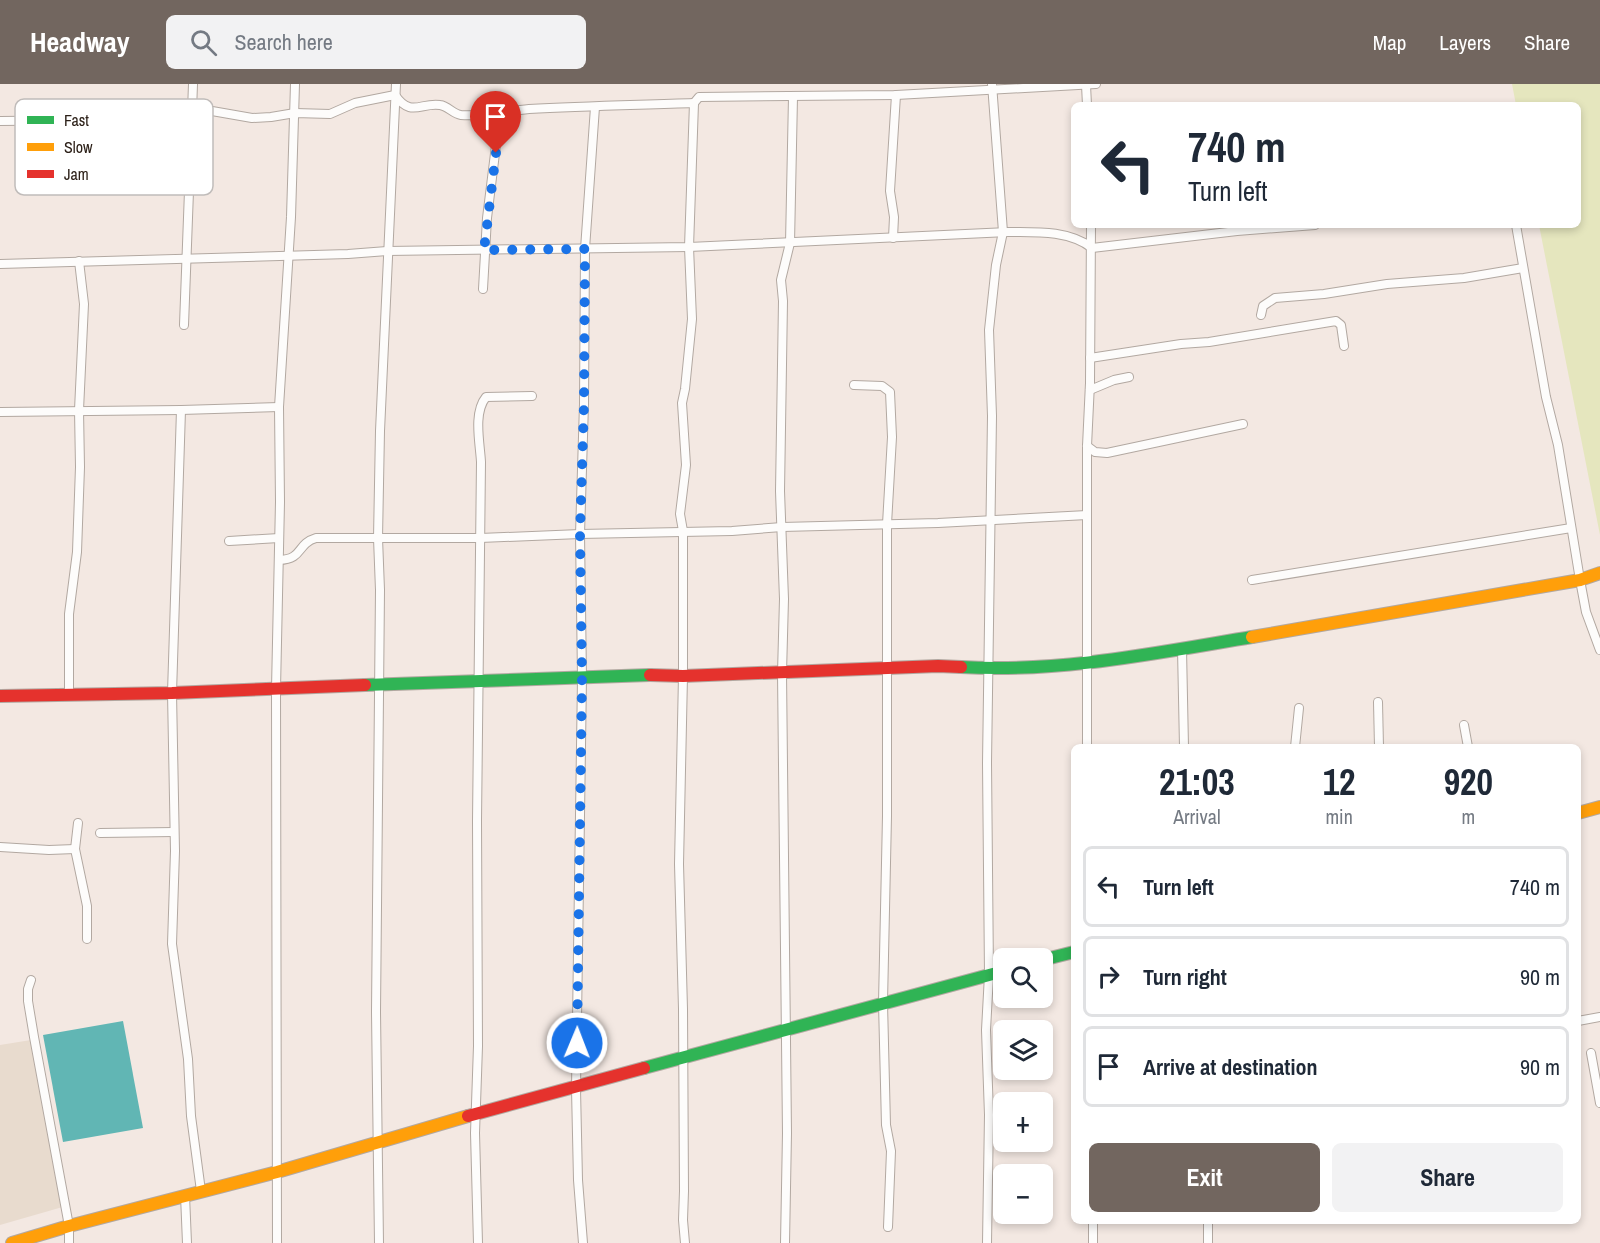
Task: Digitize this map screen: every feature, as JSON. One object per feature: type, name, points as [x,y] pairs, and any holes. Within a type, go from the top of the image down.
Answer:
[{"type":"street","points":[[193,84],[193,99]]},
{"type":"street","points":[[277,1243],[276,689],[279,407],[289,254],[295,84]]},
{"type":"street","points":[[379,1243],[377,1144],[380,590],[378,538],[387,251],[396,84]]},
{"type":"street","points":[[685,1243],[678,864],[683,676],[683,531],[680,514],[686,465],[682,403],[692,319],[689,247],[694,103],[699,97],[896,95],[992,86],[1096,84]]},
{"type":"street","points":[[1086,85],[1087,102]]},
{"type":"street","points":[[987,1243],[986,1030],[989,975],[987,669],[992,416],[989,330],[994,277],[1003,232],[992,86]]},
{"type":"street","points":[[213,111],[252,118],[295,113],[330,114],[355,103],[395,95]]},
{"type":"street","points":[[395,95],[402,104],[408,107],[441,105],[459,115],[525,109],[694,103]]},
{"type":"street","points":[[893,238],[894,217],[890,191],[896,95]]},
{"type":"street","points":[[785,1243],[787,1133],[782,673],[784,599],[780,491],[782,280],[790,243],[793,97]]},
{"type":"street","points":[[583,1243],[578,1180],[576,1089],[582,678],[580,534],[585,249],[595,107]]},
{"type":"street","points":[[483,289],[484,250],[500,113]]},
{"type":"street","points":[[0,121],[15,121]]},
{"type":"street","points":[[184,325],[190,195]]},
{"type":"street","points":[[1087,744],[1085,664],[1091,228]]},
{"type":"street","points":[[0,264],[387,251],[689,247],[1003,232],[1042,232],[1079,240],[1092,248],[1276,228]]},
{"type":"street","points":[[1516,228],[1546,397],[1558,445],[1586,612],[1600,650]]},
{"type":"street","points":[[69,695],[69,614],[77,552],[79,410],[84,304],[79,261]]},
{"type":"street","points":[[1261,315],[1263,306],[1275,298],[1324,294],[1387,284],[1464,278],[1523,268]]},
{"type":"street","points":[[1090,358],[1209,342],[1336,321],[1341,325],[1344,346]]},
{"type":"street","points":[[1089,390],[1129,376]]},
{"type":"street","points":[[854,386],[882,386],[890,392],[892,437],[887,524],[887,816],[883,1003],[886,1125],[891,1151],[888,1227]]},
{"type":"street","points":[[478,1243],[476,1114],[480,406],[486,397],[532,396]]},
{"type":"street","points":[[0,412],[279,407]]},
{"type":"street","points":[[182,410],[172,693],[174,832],[172,944],[188,1059],[191,1116],[201,1191]]},
{"type":"street","points":[[1087,446],[1095,452],[1107,453],[1243,424]]},
{"type":"street","points":[[279,560],[297,556],[306,541],[316,538],[480,538],[732,531],[782,527],[938,523],[1087,514]]},
{"type":"street","points":[[1252,580],[1571,528]]},
{"type":"street","points":[[229,541],[279,538]]},
{"type":"street","points":[[0,696],[172,693],[632,675],[683,676],[886,670],[938,666],[987,669],[1085,664],[1182,650],[1580,580],[1600,573]]},
{"type":"street","points":[[1182,650],[1184,744]]},
{"type":"street","points":[[1378,702],[1378,744]]},
{"type":"street","points":[[1295,744],[1299,708]]},
{"type":"street","points":[[1464,725],[1467,744]]},
{"type":"street","points":[[1581,812],[1600,807]]},
{"type":"street","points":[[78,823],[75,849],[87,906],[87,939]]},
{"type":"street","points":[[100,833],[174,832]]},
{"type":"street","points":[[0,847],[75,849]]},
{"type":"street","points":[[1053,957],[1071,953]]},
{"type":"street","points":[[12,1243],[68,1220],[185,1195],[277,1172],[476,1114],[576,1089],[993,974]]},
{"type":"street","points":[[31,980],[28,989],[33,1031],[68,1220],[69,1243]]},
{"type":"street","points":[[1581,1020],[1600,1017]]},
{"type":"street","points":[[1591,1053],[1600,1103]]},
{"type":"street","points":[[185,1195],[187,1243]]},
{"type":"street","points":[[1093,1224],[1093,1243]]},
{"type":"street","points":[[1208,1224],[1208,1243]]},
{"type":"shaded area","points":[[31,1040],[66,1206],[0,1225],[0,1045]]},
{"type":"green space","points":[[1512,84],[1600,84],[1600,535],[1540,228],[1581,228],[1581,102],[1515,102]]},
{"type":"water","points":[[123,1021],[143,1128],[63,1142],[43,1035]]},
{"type":"traffic: fast","points":[[961,667],[998,668],[1071,664],[1144,655],[1252,637]]},
{"type":"traffic: fast","points":[[365,685],[650,675]]},
{"type":"traffic: fast","points":[[1053,957],[1071,953]]},
{"type":"traffic: fast","points":[[644,1068],[993,974]]},
{"type":"traffic: slow","points":[[1252,637],[1580,580],[1600,573]]},
{"type":"traffic: slow","points":[[1581,812],[1600,807]]},
{"type":"traffic: slow","points":[[12,1243],[277,1172],[468,1116]]},
{"type":"traffic: jam","points":[[650,675],[683,676],[961,667]]},
{"type":"traffic: jam","points":[[0,696],[172,693],[365,685]]},
{"type":"traffic: jam","points":[[468,1116],[644,1068]]},
{"type":"route","points":[[496,153],[484,250],[585,249],[580,534],[582,678],[577,1043]]}]
